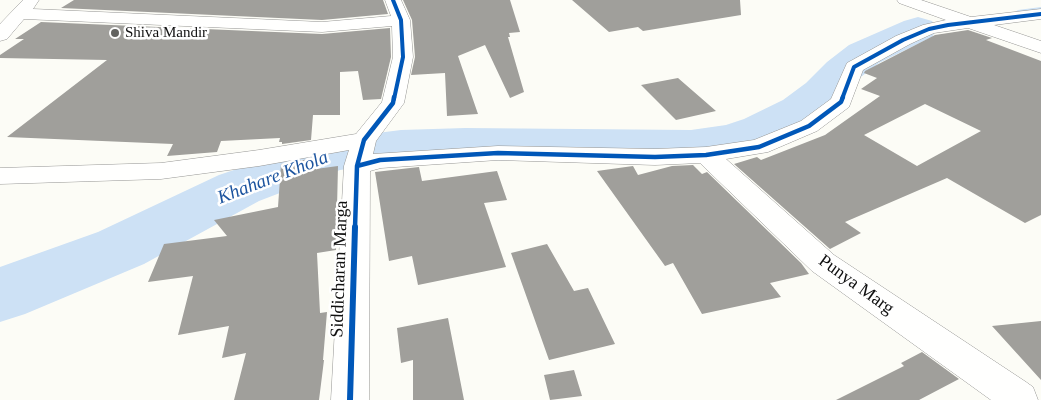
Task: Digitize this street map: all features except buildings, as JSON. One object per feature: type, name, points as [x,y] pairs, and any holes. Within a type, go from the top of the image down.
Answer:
[{"type":"street","points":[[0,35],[32,0]]},
{"type":"street","points":[[360,154],[393,103],[403,57],[401,20],[393,0]]},
{"type":"street","points":[[905,0],[1041,47]]},
{"type":"street","points":[[18,14],[322,26],[401,20]]},
{"type":"street","points":[[0,176],[160,171],[259,158],[360,154],[380,160],[498,152],[655,157],[706,155],[759,147],[809,126],[841,102],[854,67],[903,40],[928,29],[960,20],[1041,14]]},
{"type":"street","name":"Siddicharan Marga","points":[[350,400],[360,154]]},
{"type":"street","name":"Punya Marg","points":[[706,155],[823,263],[1010,398]]},
{"type":"waterway","name":"Khahare Khola","points":[[1018,12],[1041,9]]},
{"type":"waterway","name":"Khahare Khola","points":[[0,295],[121,248],[239,188],[330,155],[401,146],[465,144],[691,146],[733,139],[762,130],[800,110],[822,93],[842,71],[864,54],[918,29]]},
{"type":"cycle path","points":[[350,400],[357,166],[364,140],[393,103],[403,57],[401,20],[393,0]]},
{"type":"cycle path","points":[[357,166],[380,160],[498,153],[655,157],[706,155],[759,147],[809,126],[841,102],[854,67],[903,40],[929,29],[948,25],[1041,14]]},
{"type":"place","name":"Shiva Mandir","points":[[115,33]]}]
